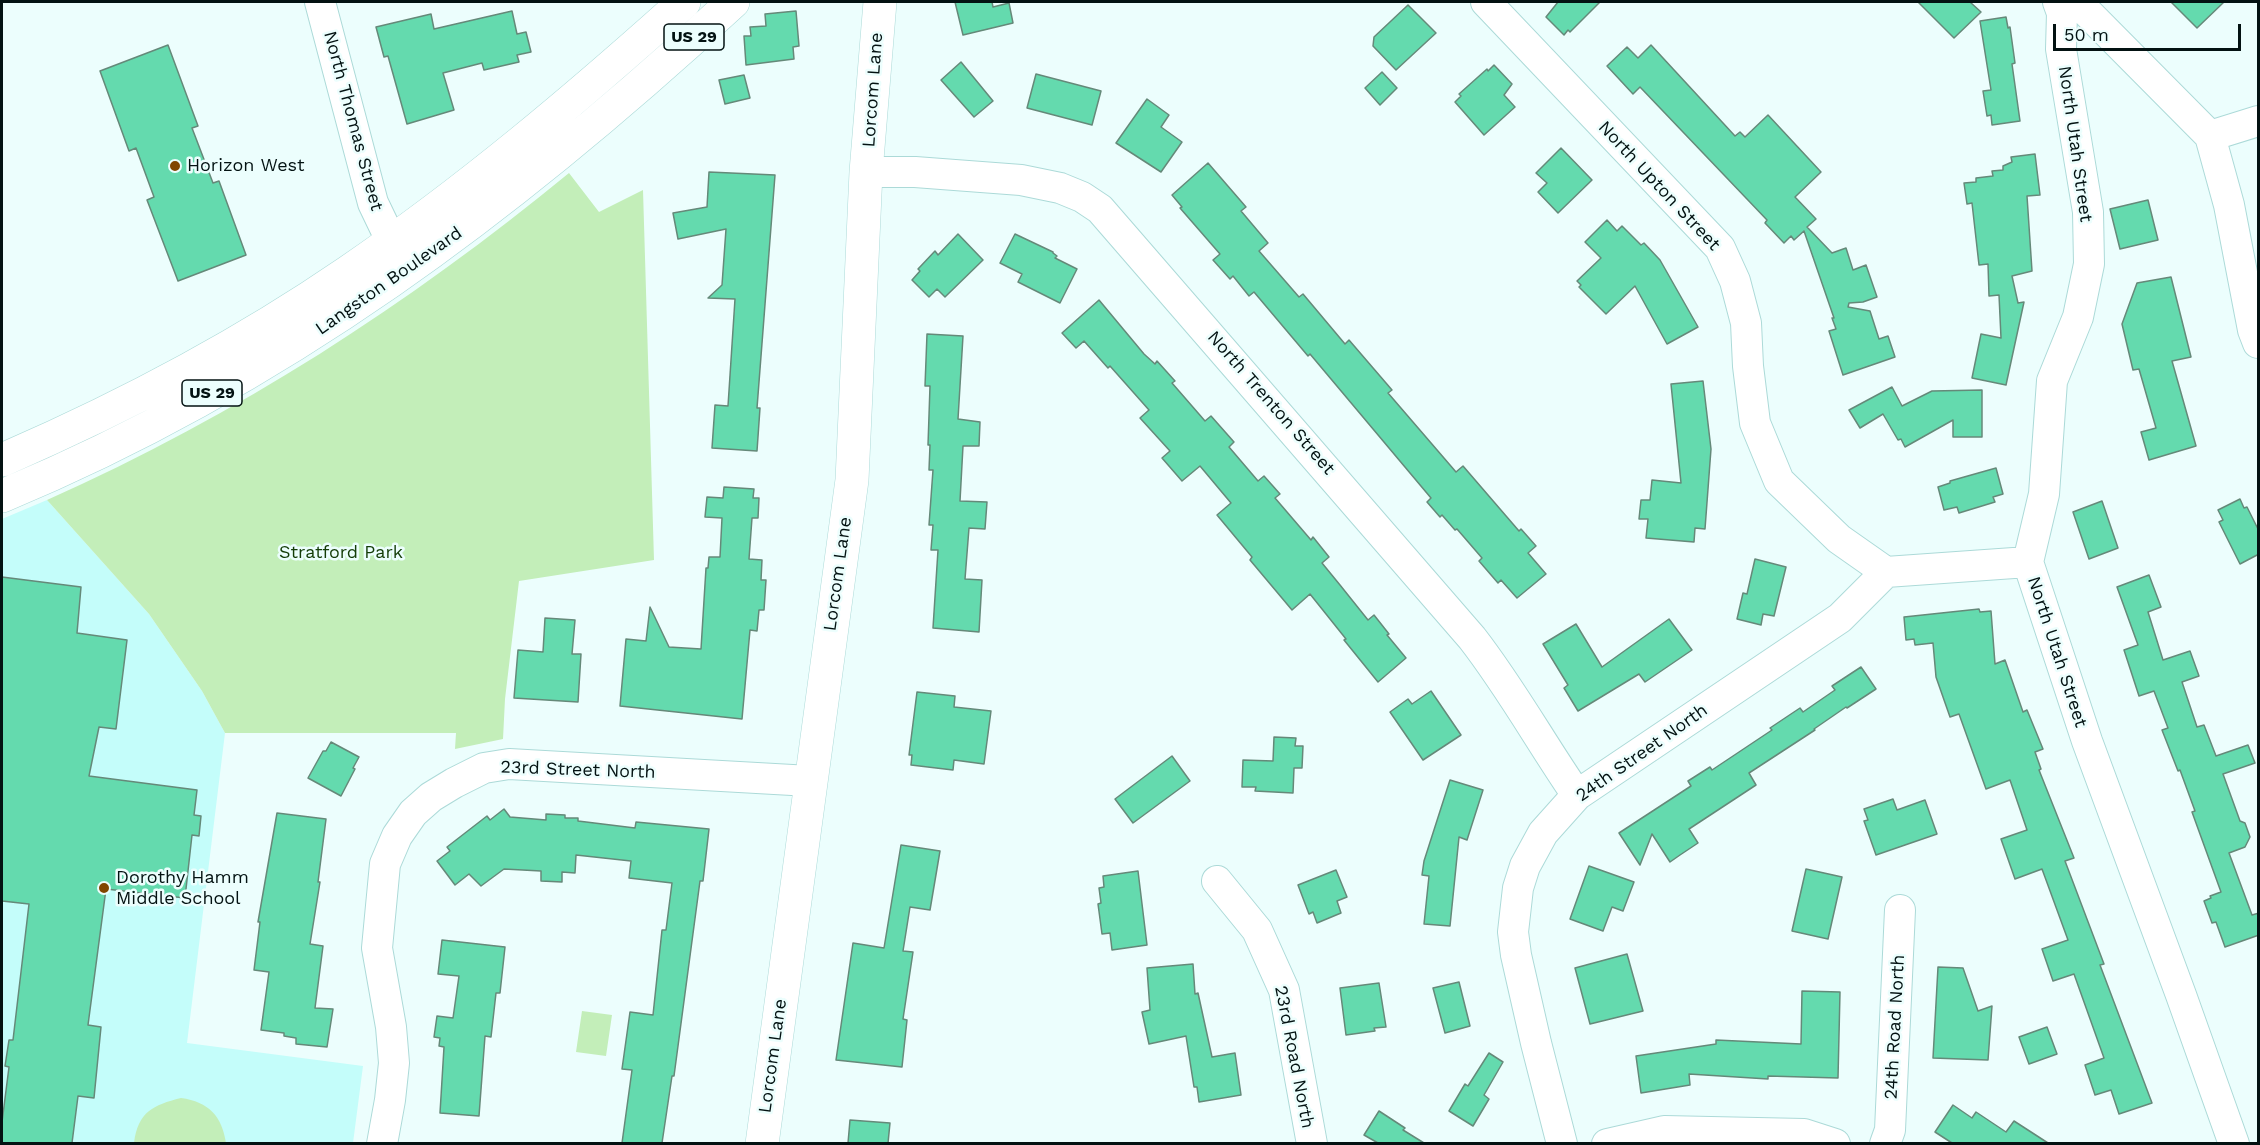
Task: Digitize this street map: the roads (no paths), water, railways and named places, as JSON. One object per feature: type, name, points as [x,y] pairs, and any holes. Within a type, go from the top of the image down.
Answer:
[{"type":"main road","name":"Langston Boulevard","points":[[2,460],[81,424],[213,355],[310,297],[392,241],[508,153],[684,2]]},
{"type":"main road","name":"Langston Boulevard","points":[[2,496],[121,441],[211,394],[307,337],[410,268],[514,191],[655,72],[733,2]]},
{"type":"main road","name":"Lorcom Lane","points":[[762,1143],[852,480],[866,172],[880,2]]},
{"type":"main road","points":[[633,47],[655,72]]},
{"type":"street","name":"North Thomas Street","points":[[320,2],[374,203],[392,241],[410,268]]},
{"type":"street","name":"North Upton Street","points":[[1486,2],[1720,248],[1735,281],[1746,323],[1748,366],[1755,423],[1779,481],[1839,539],[1886,572]]},
{"type":"street","name":"North Utah Street","points":[[2058,2],[2062,13],[2061,49],[2088,212],[2089,264],[2078,317],[2052,381],[2044,494],[2028,562],[2087,741],[2234,1143]]},
{"type":"street","points":[[2077,2],[2210,136],[2229,205],[2253,330],[2259,343]]},
{"type":"street","points":[[2210,136],[2259,121]]},
{"type":"street","name":"North Trenton Street","points":[[866,172],[915,172],[1021,180],[1060,188],[1082,197],[1100,209],[1472,638],[1493,664],[1577,795]]},
{"type":"street","points":[[1886,572],[2028,562]]},
{"type":"street","name":"24th Street North","points":[[1562,1143],[1536,1042],[1513,932],[1518,888],[1542,833],[1577,795],[1840,618],[1886,572]]},
{"type":"street","name":"23rd Street North","points":[[382,1143],[394,1063],[392,1027],[377,948],[385,864],[397,836],[413,813],[431,797],[484,768],[509,764],[810,781]]},
{"type":"street","name":"23rd Road North","points":[[1217,880],[1257,930],[1284,990],[1312,1143]]},
{"type":"street","name":"24th Road North","points":[[1885,1143],[1890,1130],[1900,910]]},
{"type":"street","points":[[1607,1143],[1664,1131],[1804,1134],[1835,1143]]},
{"type":"place","name":"Horizon West","points":[[175,166]]},
{"type":"place","name":"Dorothy Hamm Middle School","points":[[104,888]]},
{"type":"park label","name":"Stratford Park","points":[[341,553]]}]
